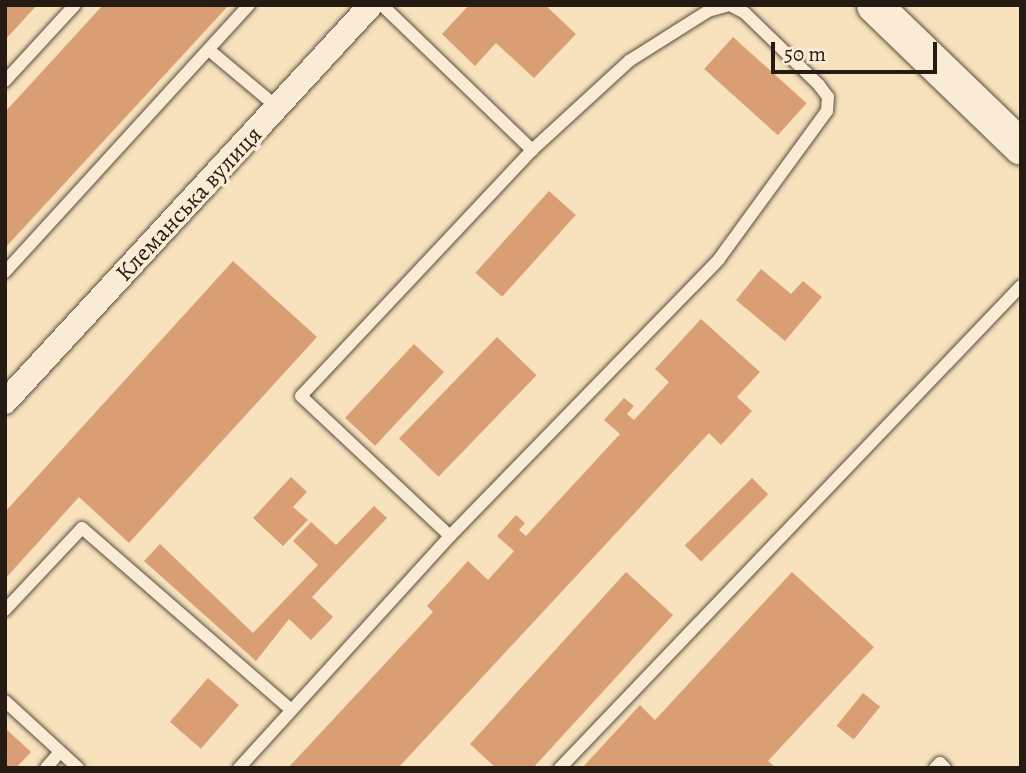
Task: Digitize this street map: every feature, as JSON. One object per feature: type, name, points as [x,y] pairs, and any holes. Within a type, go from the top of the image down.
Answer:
[{"type":"street","name":"Клеманська вулиця","points":[[5,402],[371,5]]},
{"type":"street","points":[[874,5],[1021,147]]},
{"type":"lane","points":[[5,81],[75,5]]},
{"type":"lane","points":[[5,272],[249,5]]},
{"type":"lane","points":[[382,5],[532,150]]},
{"type":"lane","points":[[239,768],[450,536],[719,259],[827,111],[828,97],[819,85],[745,13],[729,5],[708,11],[629,61],[532,150],[302,396],[450,536]]},
{"type":"lane","points":[[209,50],[278,108]]},
{"type":"lane","points":[[560,768],[1021,286]]},
{"type":"lane","points":[[5,610],[82,528],[291,710]]},
{"type":"lane","points":[[5,701],[78,768]]},
{"type":"lane","points":[[46,768],[60,752]]},
{"type":"lane","points":[[935,768],[940,763],[946,768]]},
{"type":"building","points":[[5,5],[37,5],[5,40]]},
{"type":"building","points":[[103,5],[229,5],[5,248],[5,112]]},
{"type":"building","points":[[469,5],[545,5],[576,34],[534,78],[496,43],[475,66],[442,34]]},
{"type":"building","points":[[733,37],[807,103],[778,135],[704,69]]},
{"type":"building","points":[[549,191],[576,215],[502,297],[475,273]]},
{"type":"building","points":[[233,261],[317,337],[129,543],[79,497],[5,579],[5,512]]},
{"type":"building","points":[[761,269],[791,294],[803,281],[822,297],[785,341],[736,300]]},
{"type":"building","points":[[701,319],[760,372],[737,397],[752,411],[721,445],[709,433],[398,768],[288,768],[433,612],[427,606],[468,561],[488,580],[514,551],[497,536],[516,515],[525,523],[519,530],[526,536],[620,434],[604,420],[624,398],[634,406],[627,414],[634,420],[669,382],[655,369]]},
{"type":"building","points":[[497,337],[537,375],[439,477],[399,438]]},
{"type":"building","points":[[414,344],[444,372],[375,446],[345,418]]},
{"type":"building","points":[[291,477],[307,492],[293,507],[308,520],[283,546],[253,518]]},
{"type":"building","points":[[752,478],[768,494],[701,561],[685,545]]},
{"type":"building","points":[[374,506],[387,518],[312,597],[333,617],[311,640],[289,619],[256,661],[144,561],[160,544],[253,633],[318,565],[293,541],[311,522],[336,545]]},
{"type":"building","points":[[626,572],[673,615],[533,768],[496,768],[470,744]]},
{"type":"building","points":[[792,572],[874,647],[768,761],[776,768],[582,768],[640,705],[655,720]]},
{"type":"building","points":[[208,678],[239,705],[201,749],[170,722]]},
{"type":"building","points":[[863,693],[880,707],[854,739],[837,726]]},
{"type":"building","points":[[5,728],[31,752],[16,768],[5,768]]}]
